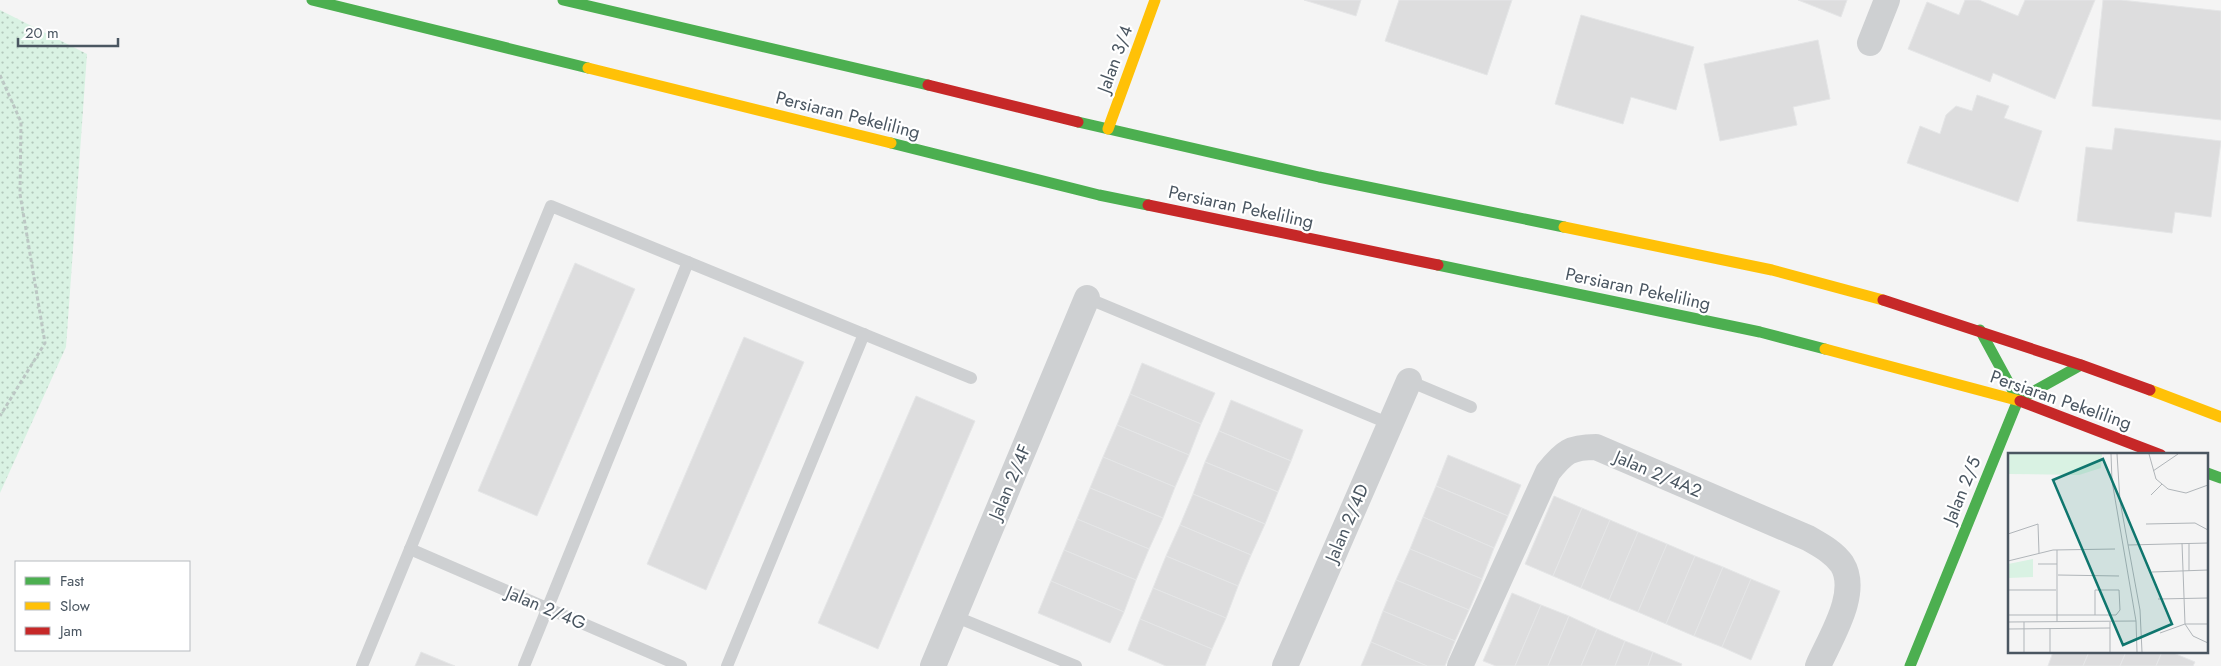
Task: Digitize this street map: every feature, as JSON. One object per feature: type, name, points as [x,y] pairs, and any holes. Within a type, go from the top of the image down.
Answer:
[{"type":"main road","name":"Persiaran Pekeliling","points":[[312,0],[1099,195],[1760,332],[2018,400],[2156,453]]},
{"type":"main road","points":[[563,0],[846,65],[1319,178],[1772,270],[1904,306],[1980,330],[2221,417]]},
{"type":"main road","name":"Jalan 3/4","points":[[1108,129],[1155,0]]},
{"type":"main road","points":[[1980,330],[2018,400],[2081,365]]},
{"type":"main road","name":"Jalan 2/5","points":[[1910,666],[2018,400]]},
{"type":"main road","points":[[2208,472],[2221,478]]},
{"type":"street","points":[[1870,43],[1887,0]]},
{"type":"street","name":"Jalan 2/4F","points":[[933,666],[1087,298]]},
{"type":"street","name":"Jalan 2/4D","points":[[1285,666],[1409,381]]},
{"type":"street","name":"Jalan 2/4A2","points":[[1460,666],[1548,472],[1562,455],[1578,447],[1596,447],[1808,538],[1827,550],[1841,563],[1849,581],[1847,599],[1818,666]]},
{"type":"lane","points":[[362,666],[551,206],[972,378]]},
{"type":"lane","points":[[524,666],[688,262]]},
{"type":"lane","points":[[1087,298],[1390,424]]},
{"type":"lane","points":[[727,666],[864,334]]},
{"type":"lane","points":[[1409,381],[1471,407]]},
{"type":"lane","name":"Jalan 2/4G","points":[[410,549],[682,666]]},
{"type":"lane","points":[[954,616],[1076,666]]},
{"type":"path","points":[[0,75],[21,122],[20,194],[45,343],[0,416]]},
{"type":"green space","points":[[0,10],[87,54],[66,347],[0,493]]},
{"type":"building","points":[[1304,0],[1361,0],[1356,16]]},
{"type":"building","points":[[1399,0],[1512,0],[1487,75],[1385,41]]},
{"type":"building","points":[[1798,0],[1847,0],[1841,17]]},
{"type":"building","points":[[1965,0],[1979,0],[2018,16],[2025,0],[2095,0],[2055,99],[1993,73],[1990,82],[1908,49],[1927,2],[1959,15]]},
{"type":"building","points":[[2103,0],[2121,0],[2221,11],[2221,120],[2092,106]]},
{"type":"building","points":[[1581,15],[1694,47],[1676,110],[1631,97],[1623,124],[1555,104]]},
{"type":"building","points":[[1818,40],[1830,99],[1793,107],[1797,125],[1720,141],[1704,64]]},
{"type":"building","points":[[1977,95],[2009,106],[2004,118],[2042,131],[2018,202],[1907,163],[1920,126],[1940,134],[1946,115],[1956,106],[1972,111]]},
{"type":"building","points":[[2115,128],[2221,141],[2211,217],[2175,212],[2172,233],[2077,221],[2086,147],[2112,150]]},
{"type":"building","points":[[575,263],[635,289],[537,516],[478,491]]},
{"type":"building","points":[[744,337],[804,362],[706,590],[647,564]]},
{"type":"building","points":[[1142,363],[1215,393],[1201,424],[1130,394]]},
{"type":"building","points":[[1130,394],[1201,424],[1189,455],[1117,425]]},
{"type":"building","points":[[916,396],[975,421],[878,649],[818,623]]},
{"type":"building","points":[[1231,400],[1303,430],[1291,461],[1219,431]]},
{"type":"building","points":[[1117,425],[1189,455],[1175,487],[1103,457]]},
{"type":"building","points":[[1219,431],[1291,461],[1278,492],[1205,462]]},
{"type":"building","points":[[1448,455],[1521,485],[1508,516],[1436,486]]},
{"type":"building","points":[[1103,457],[1175,487],[1163,518],[1090,488]]},
{"type":"building","points":[[1205,462],[1278,492],[1265,524],[1193,494]]},
{"type":"building","points":[[1436,486],[1508,516],[1494,548],[1423,517]]},
{"type":"building","points":[[1090,488],[1163,518],[1149,549],[1077,519]]},
{"type":"building","points":[[1193,494],[1265,524],[1251,555],[1180,525]]},
{"type":"building","points":[[1554,496],[1582,508],[1553,576],[1525,564]]},
{"type":"building","points":[[1582,508],[1610,520],[1581,588],[1553,576]]},
{"type":"building","points":[[1423,517],[1494,548],[1482,579],[1410,549]]},
{"type":"building","points":[[1077,519],[1149,549],[1136,580],[1064,550]]},
{"type":"building","points":[[1610,520],[1638,532],[1609,600],[1581,588]]},
{"type":"building","points":[[1180,525],[1251,555],[1238,586],[1166,556]]},
{"type":"building","points":[[1638,532],[1667,544],[1638,612],[1609,600]]},
{"type":"building","points":[[1667,544],[1695,556],[1666,624],[1638,612]]},
{"type":"building","points":[[1410,549],[1482,579],[1469,610],[1396,580]]},
{"type":"building","points":[[1064,550],[1136,580],[1124,612],[1051,581]]},
{"type":"building","points":[[1166,556],[1238,586],[1226,618],[1153,588]]},
{"type":"building","points":[[1695,556],[1723,567],[1694,636],[1666,624]]},
{"type":"building","points":[[1723,567],[1751,579],[1722,647],[1694,636]]},
{"type":"building","points":[[1751,579],[1780,591],[1751,660],[1722,647]]},
{"type":"building","points":[[1396,580],[1469,610],[1455,641],[1383,611]]},
{"type":"building","points":[[1051,581],[1124,612],[1110,643],[1038,613]]},
{"type":"building","points":[[1153,588],[1226,618],[1212,649],[1140,619]]},
{"type":"building","points":[[1512,593],[1541,605],[1515,666],[1496,666],[1483,661]]},
{"type":"building","points":[[1541,605],[1569,616],[1548,666],[1515,666]]},
{"type":"building","points":[[1383,611],[1455,641],[1445,666],[1427,666],[1371,642]]},
{"type":"building","points":[[1569,616],[1597,629],[1581,666],[1548,666]]},
{"type":"building","points":[[1140,619],[1212,649],[1205,666],[1166,666],[1128,650]]},
{"type":"building","points":[[1597,629],[1625,641],[1615,666],[1581,666]]},
{"type":"building","points":[[1625,641],[1653,652],[1648,666],[1615,666]]},
{"type":"building","points":[[1371,642],[1427,666],[1361,666]]},
{"type":"building","points":[[421,652],[455,666],[415,666]]},
{"type":"building","points":[[1653,652],[1682,664],[1681,666],[1648,666]]},
{"type":"building","points":[[2052,654],[2088,654],[2083,666],[2048,666]]},
{"type":"building","points":[[2088,654],[2125,654],[2120,666],[2083,666]]},
{"type":"building","points":[[2125,654],[2161,654],[2156,666],[2120,666]]},
{"type":"building","points":[[2161,654],[2176,654],[2195,662],[2193,666],[2156,666]]},
{"type":"traffic: fast","points":[[312,0],[588,68]]},
{"type":"traffic: fast","points":[[563,0],[928,85]]},
{"type":"traffic: fast","points":[[1078,122],[1319,177],[1564,227]]},
{"type":"traffic: fast","points":[[891,143],[1099,195],[1148,205]]},
{"type":"traffic: fast","points":[[1438,265],[1760,332],[1825,349]]},
{"type":"traffic: fast","points":[[1980,330],[2018,400]]},
{"type":"traffic: fast","points":[[2018,400],[2081,365]]},
{"type":"traffic: fast","points":[[1910,666],[2018,400]]},
{"type":"traffic: fast","points":[[2208,473],[2221,478]]},
{"type":"traffic: slow","points":[[1108,129],[1155,0]]},
{"type":"traffic: slow","points":[[588,68],[891,143]]},
{"type":"traffic: slow","points":[[1564,227],[1772,270],[1883,300]]},
{"type":"traffic: slow","points":[[1825,349],[2020,401]]},
{"type":"traffic: slow","points":[[2150,390],[2221,417]]},
{"type":"traffic: jam","points":[[928,85],[1078,122]]},
{"type":"traffic: jam","points":[[1148,205],[1438,265]]},
{"type":"traffic: jam","points":[[1883,300],[2081,365],[2150,390]]},
{"type":"traffic: jam","points":[[2020,401],[2156,453]]}]
